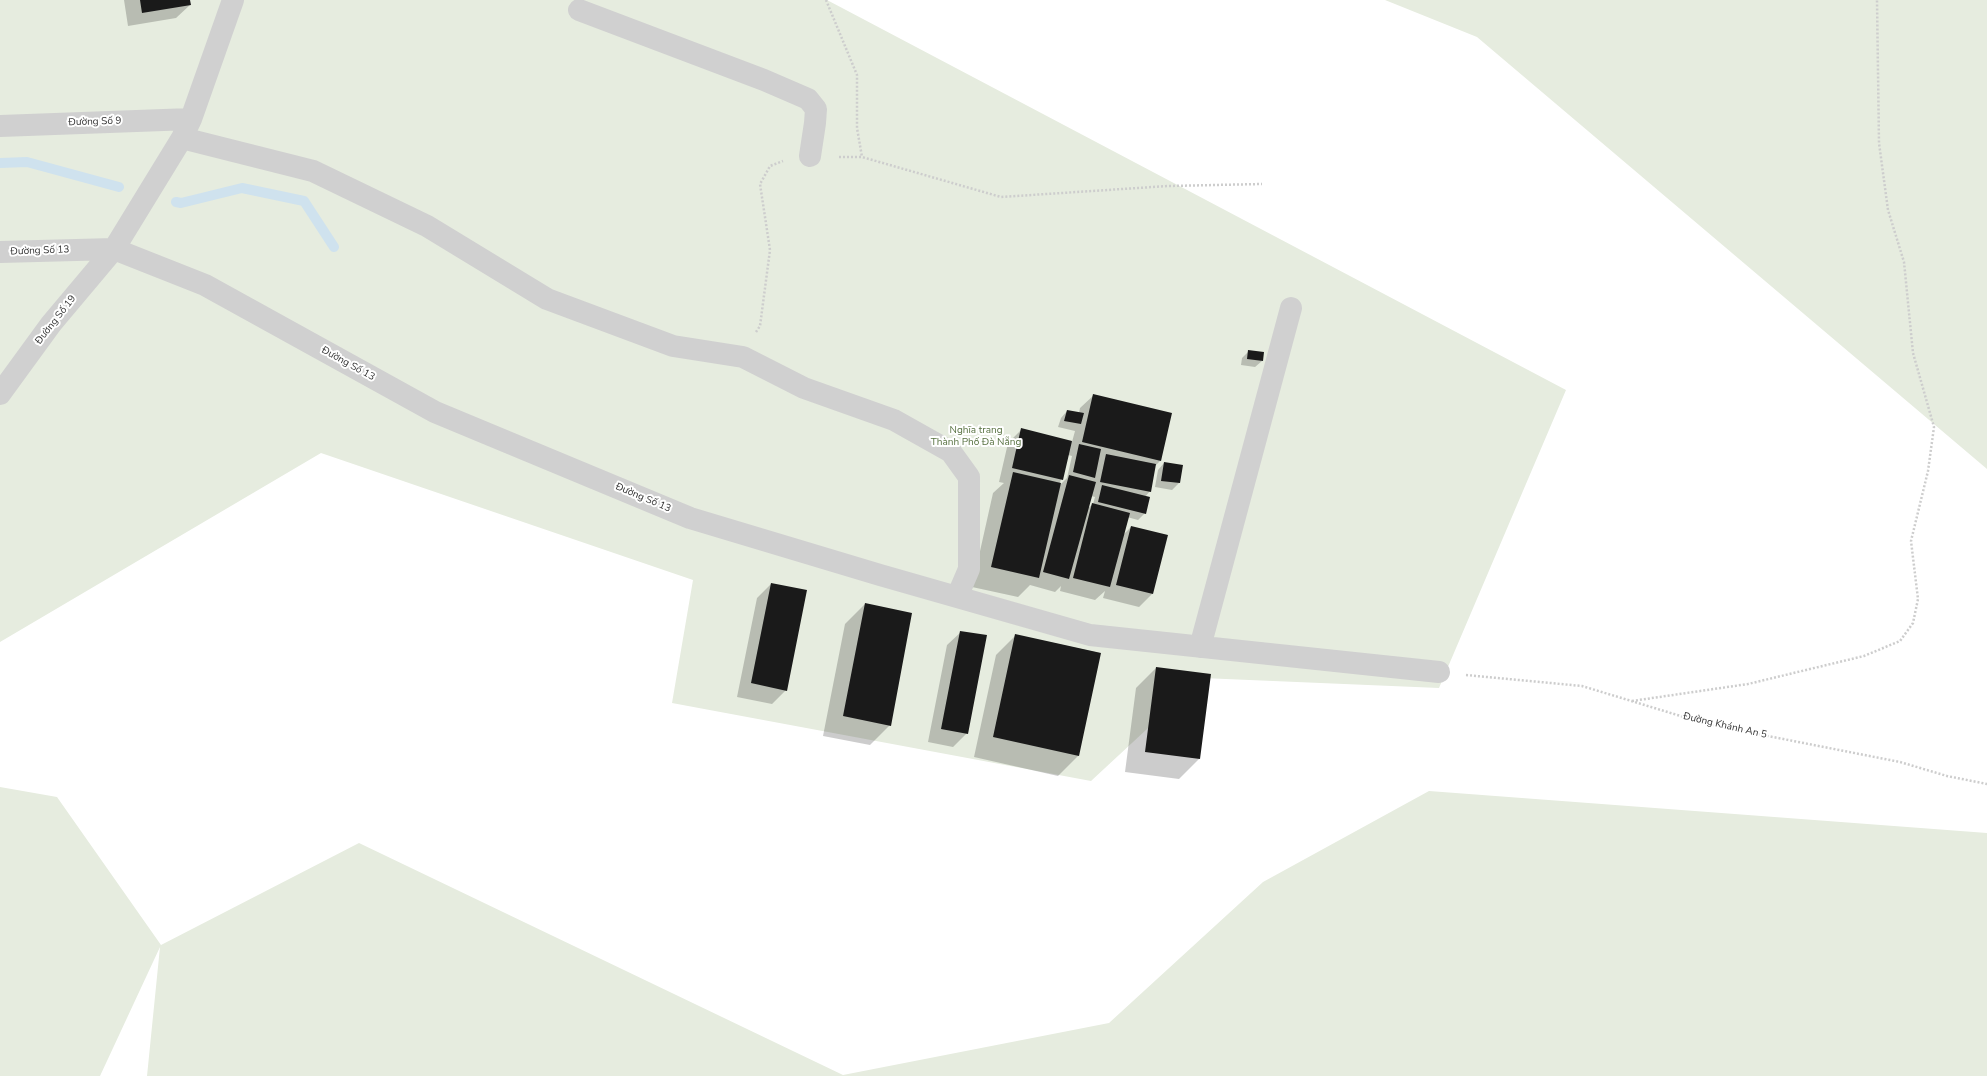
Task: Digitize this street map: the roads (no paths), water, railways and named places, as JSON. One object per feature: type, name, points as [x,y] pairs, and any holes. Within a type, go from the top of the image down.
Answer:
[{"type":"street","name":"Đường Số 19","points":[[0,394],[52,324],[114,249],[182,138],[191,118],[233,0]]},
{"type":"street","points":[[579,10],[764,80],[808,99],[816,109],[810,156]]},
{"type":"street","name":"Đường Số 9","points":[[0,126],[191,118]]},
{"type":"street","points":[[182,138],[314,171],[427,226],[546,299],[673,346],[743,357],[804,388],[894,420],[951,452],[969,477],[968,569],[957,597]]},
{"type":"street","name":"Đường Số 13","points":[[0,252],[114,249],[205,285],[435,412],[690,518],[957,597],[1090,635],[1439,672]]},
{"type":"street","points":[[1200,647],[1291,308]]},
{"type":"waterway","points":[[0,163],[27,162],[119,187]]},
{"type":"waterway","points":[[176,202],[181,203],[242,188],[304,201],[334,247]]},
{"type":"park label","name":"Nghĩa trang Thành Phố Đà Nẵng","points":[[976,436]]}]
